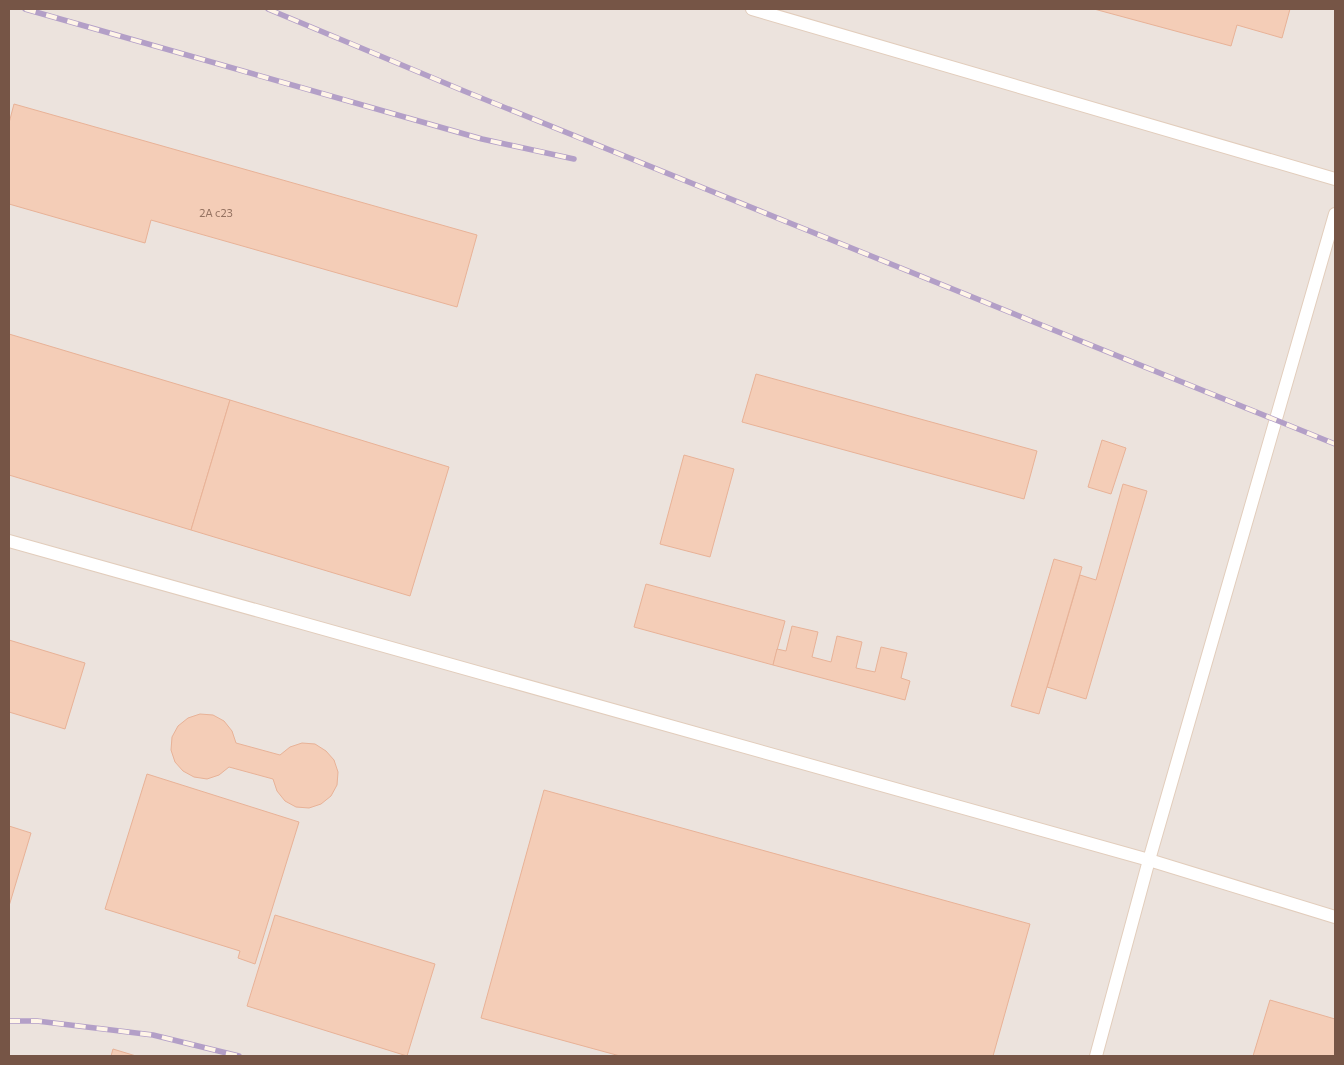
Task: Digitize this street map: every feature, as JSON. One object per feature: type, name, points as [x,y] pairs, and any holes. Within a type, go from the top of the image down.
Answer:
[{"type":"lane","points":[[752,9],[1335,179]]},
{"type":"lane","points":[[1096,1056],[1149,860],[1335,214]]},
{"type":"lane","points":[[9,541],[1149,860],[1335,917]]},
{"type":"shaded area","points":[[9,9],[1335,9],[1335,1056],[9,1056]]},
{"type":"building","points":[[1094,9],[1290,9],[1282,38],[1237,25],[1231,46]]},
{"type":"building","points":[[14,104],[477,235],[457,307],[151,220],[145,243],[9,204],[9,123]]},
{"type":"building","points":[[9,334],[230,400],[191,530],[9,475]]},
{"type":"building","points":[[756,374],[1037,451],[1024,499],[742,422]]},
{"type":"building","points":[[230,400],[449,467],[410,596],[191,530]]},
{"type":"building","points":[[1102,440],[1126,448],[1111,494],[1088,487]]},
{"type":"building","points":[[684,455],[734,469],[710,557],[660,544]]},
{"type":"building","points":[[1123,484],[1147,491],[1086,699],[1047,687],[1080,575],[1096,580]]},
{"type":"building","points":[[1054,559],[1082,567],[1039,714],[1011,706]]},
{"type":"building","points":[[646,584],[785,621],[773,665],[634,627]]},
{"type":"building","points":[[792,626],[818,632],[812,657],[831,662],[837,636],[862,642],[856,668],[875,672],[881,647],[907,653],[901,678],[910,681],[905,700],[773,665],[777,649],[786,651]]},
{"type":"building","points":[[9,640],[85,663],[65,729],[9,712]]},
{"type":"building","points":[[200,714],[213,715],[224,721],[232,731],[236,743],[280,755],[290,747],[302,743],[315,744],[326,751],[334,760],[338,772],[337,785],[331,796],[321,804],[309,808],[296,807],[285,801],[277,791],[273,779],[229,767],[219,775],[207,779],[194,777],[183,771],[175,762],[171,750],[172,737],[178,726],[188,718]]},
{"type":"building","points":[[147,774],[299,822],[255,964],[238,958],[240,951],[105,909]]},
{"type":"building","points":[[544,790],[1030,924],[993,1056],[620,1056],[481,1018]]},
{"type":"building","points":[[9,826],[31,833],[9,906]]},
{"type":"building","points":[[275,915],[435,964],[407,1056],[247,1006]]},
{"type":"building","points":[[1270,1000],[1335,1019],[1335,1056],[1253,1056]]},
{"type":"building","points":[[113,1049],[136,1056],[111,1056]]},
{"type":"railway","points":[[25,9],[482,139],[574,159]]},
{"type":"railway","points":[[268,9],[464,91],[1335,444]]},
{"type":"railway","points":[[9,1021],[37,1021],[153,1035],[239,1056]]}]
